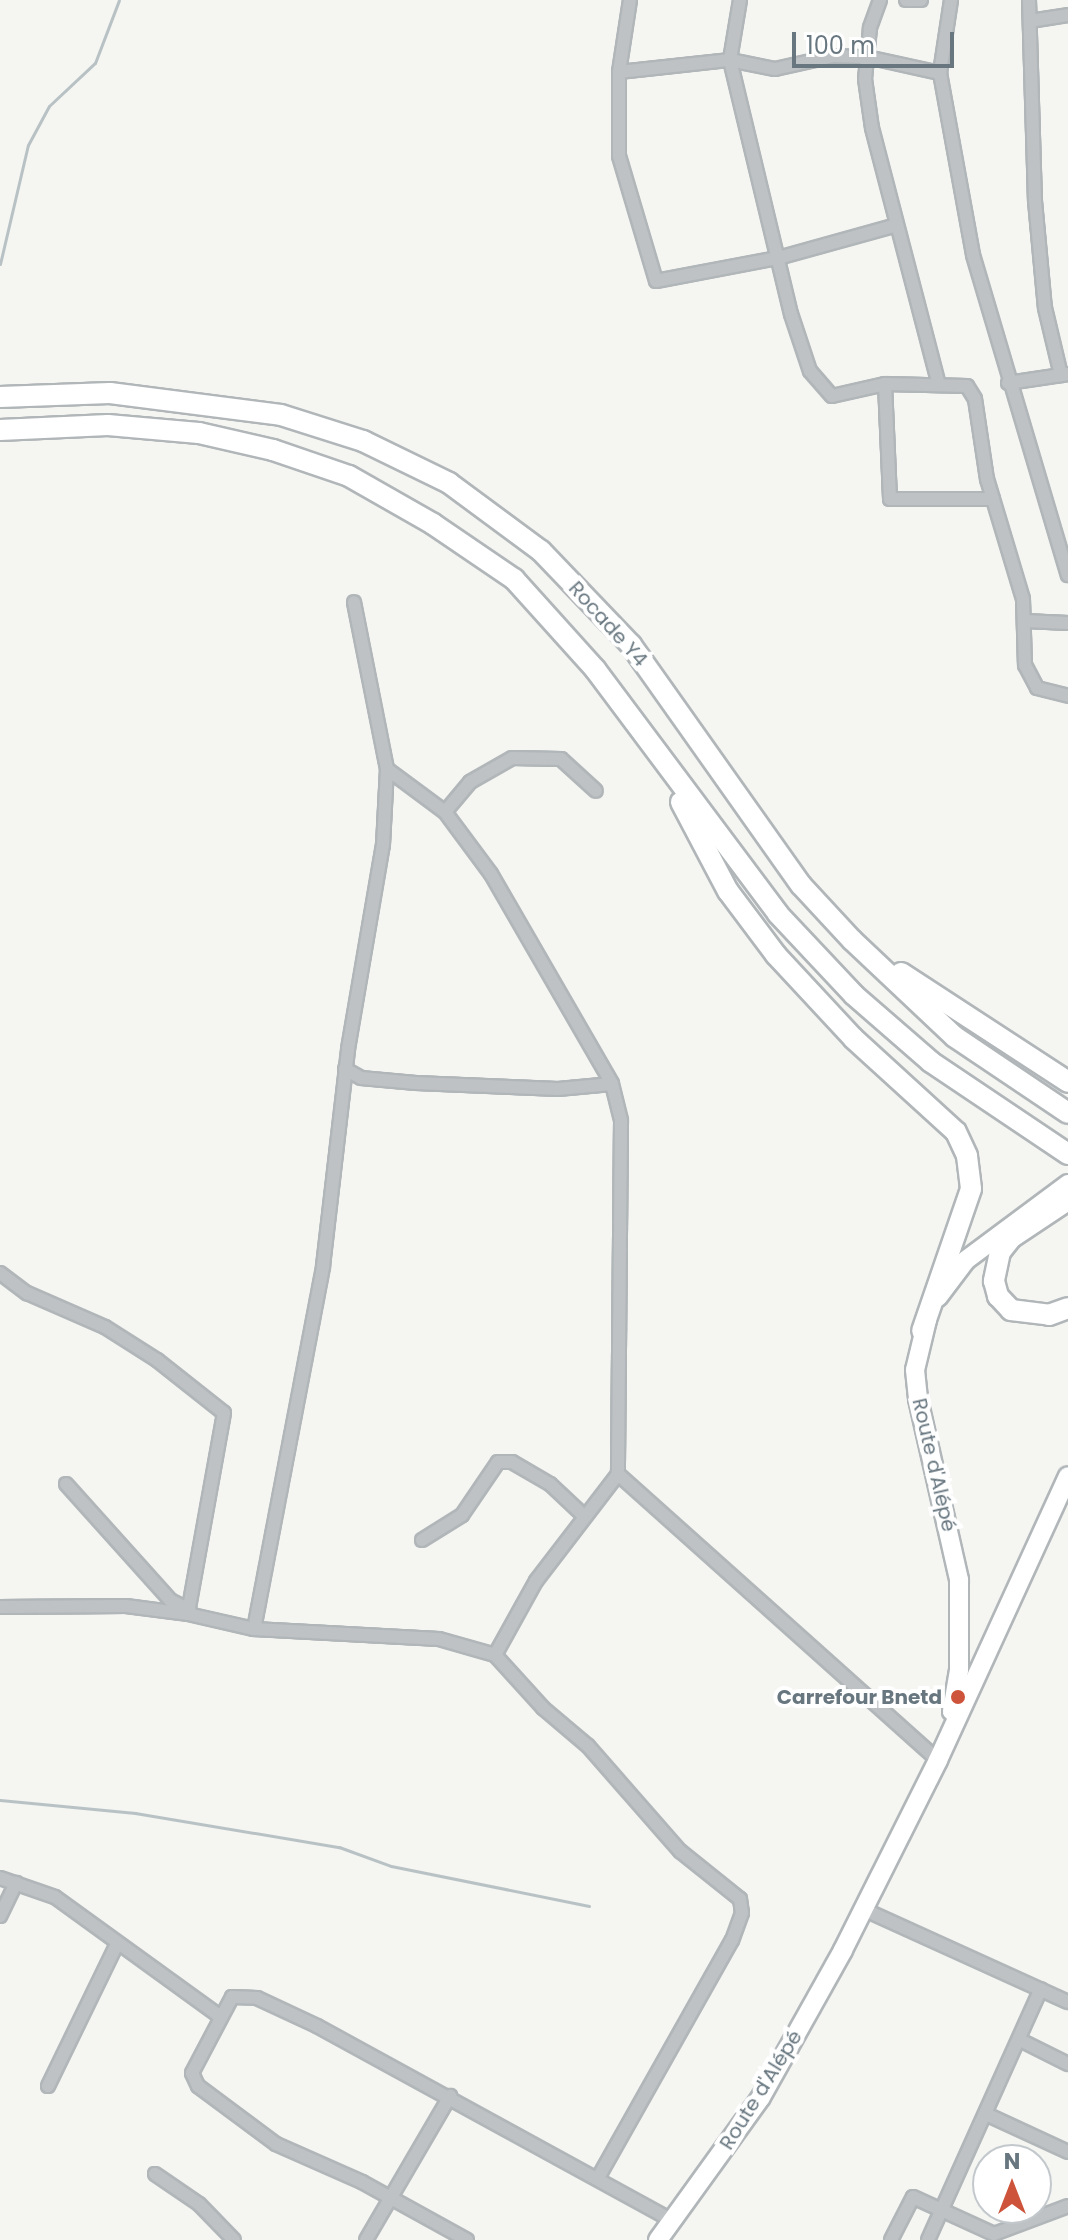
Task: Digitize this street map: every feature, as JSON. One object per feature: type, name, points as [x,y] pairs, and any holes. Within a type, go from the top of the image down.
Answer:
[{"type":"highway","name":"Rocade Y4","points":[[0,397],[110,393],[281,415],[363,441],[449,483],[541,551],[631,645],[801,885],[852,940],[955,1037],[1068,1113]]},
{"type":"highway","name":"Rocade Y4","points":[[0,430],[108,425],[199,433],[273,450],[349,476],[433,524],[514,579],[595,669],[659,759],[778,914],[854,995],[931,1062],[1068,1154]]},
{"type":"highway","points":[[659,759],[728,891],[776,955],[853,1038],[956,1132],[967,1156],[971,1189],[922,1331]]},
{"type":"highway","points":[[852,940],[1068,1082]]},
{"type":"highway","points":[[1058,1201],[1011,1238],[1000,1252],[994,1281],[998,1296],[1011,1310],[1049,1315],[1068,1308]]},
{"type":"highway","points":[[997,1234],[983,1268],[988,1301],[1004,1319],[1029,1327],[1068,1322]]},
{"type":"main road","name":"Route d'Alépé","points":[[938,1760],[952,1712],[961,1625],[959,1580],[918,1399],[915,1370],[922,1331],[941,1290],[997,1234],[1058,1201],[1068,1184]]},
{"type":"main road","name":"Route d'Alépé","points":[[658,2240],[761,2097],[863,1909],[938,1760],[1068,1476]]},
{"type":"street","points":[[630,0],[619,72],[619,156],[655,280],[666,282],[778,258],[897,225]]},
{"type":"street","points":[[740,0],[730,60],[804,356],[827,393],[836,396],[885,384],[938,382],[964,383],[971,391],[993,499],[1019,583],[1030,677],[1050,695],[1068,696]]},
{"type":"street","points":[[880,0],[867,57],[872,128],[938,382]]},
{"type":"street","points":[[906,0],[920,0]]},
{"type":"street","points":[[951,0],[940,73],[973,255],[1008,383],[1068,575]]},
{"type":"street","points":[[1008,383],[1064,374],[1045,308],[1035,201],[1029,0]]},
{"type":"street","points":[[1030,21],[1068,15]]},
{"type":"street","points":[[619,72],[730,60],[775,69],[833,56],[867,57],[940,73]]},
{"type":"street","points":[[885,384],[890,499],[993,499]]},
{"type":"street","points":[[254,1629],[323,1266],[345,1069],[378,896],[387,769],[354,602]]},
{"type":"street","points":[[1025,621],[1068,623]]},
{"type":"street","points":[[445,812],[470,782],[512,758],[561,759],[596,791]]},
{"type":"street","points":[[387,769],[445,812],[491,874],[612,1084],[621,1121],[618,1474],[536,1581],[495,1655]]},
{"type":"street","points":[[345,1069],[361,1078],[416,1083],[558,1089],[612,1084]]},
{"type":"street","points":[[0,1273],[27,1293],[105,1327],[157,1360],[224,1413],[189,1612]]},
{"type":"street","points":[[422,1540],[462,1515],[498,1462],[512,1462],[550,1484],[584,1516]]},
{"type":"street","points":[[618,1474],[938,1760]]},
{"type":"street","points":[[66,1484],[170,1600],[189,1612]]},
{"type":"street","points":[[0,1607],[126,1606],[189,1612],[254,1629],[439,1639],[495,1655],[543,1708],[588,1746],[680,1851],[742,1906],[732,1940],[598,2178]]},
{"type":"street","points":[[0,1878],[55,1897],[218,2015]]},
{"type":"street","points":[[0,1916],[16,1883]]},
{"type":"street","points":[[863,1909],[1068,2002]]},
{"type":"street","points":[[48,2086],[117,1944]]},
{"type":"street","points":[[928,2240],[988,2115],[1041,1989]]},
{"type":"street","points":[[467,2240],[389,2200],[362,2182],[276,2144],[198,2086],[192,2073],[218,2015],[232,1997],[257,1998],[450,2096],[673,2221]]},
{"type":"street","points":[[1020,2040],[1068,2064]]},
{"type":"street","points":[[366,2240],[450,2096]]},
{"type":"street","points":[[988,2115],[1068,2152]]},
{"type":"street","points":[[155,2174],[199,2204],[234,2240]]},
{"type":"street","points":[[891,2240],[913,2197],[994,2234],[1068,2206]]},
{"type":"waterway","points":[[0,264],[28,145],[49,106],[95,63],[119,0]]},
{"type":"waterway","points":[[0,1800],[135,1813],[339,1847],[391,1866],[589,1906]]},
{"type":"place","name":"Carrefour Bnetd","points":[[958,1697]]}]
